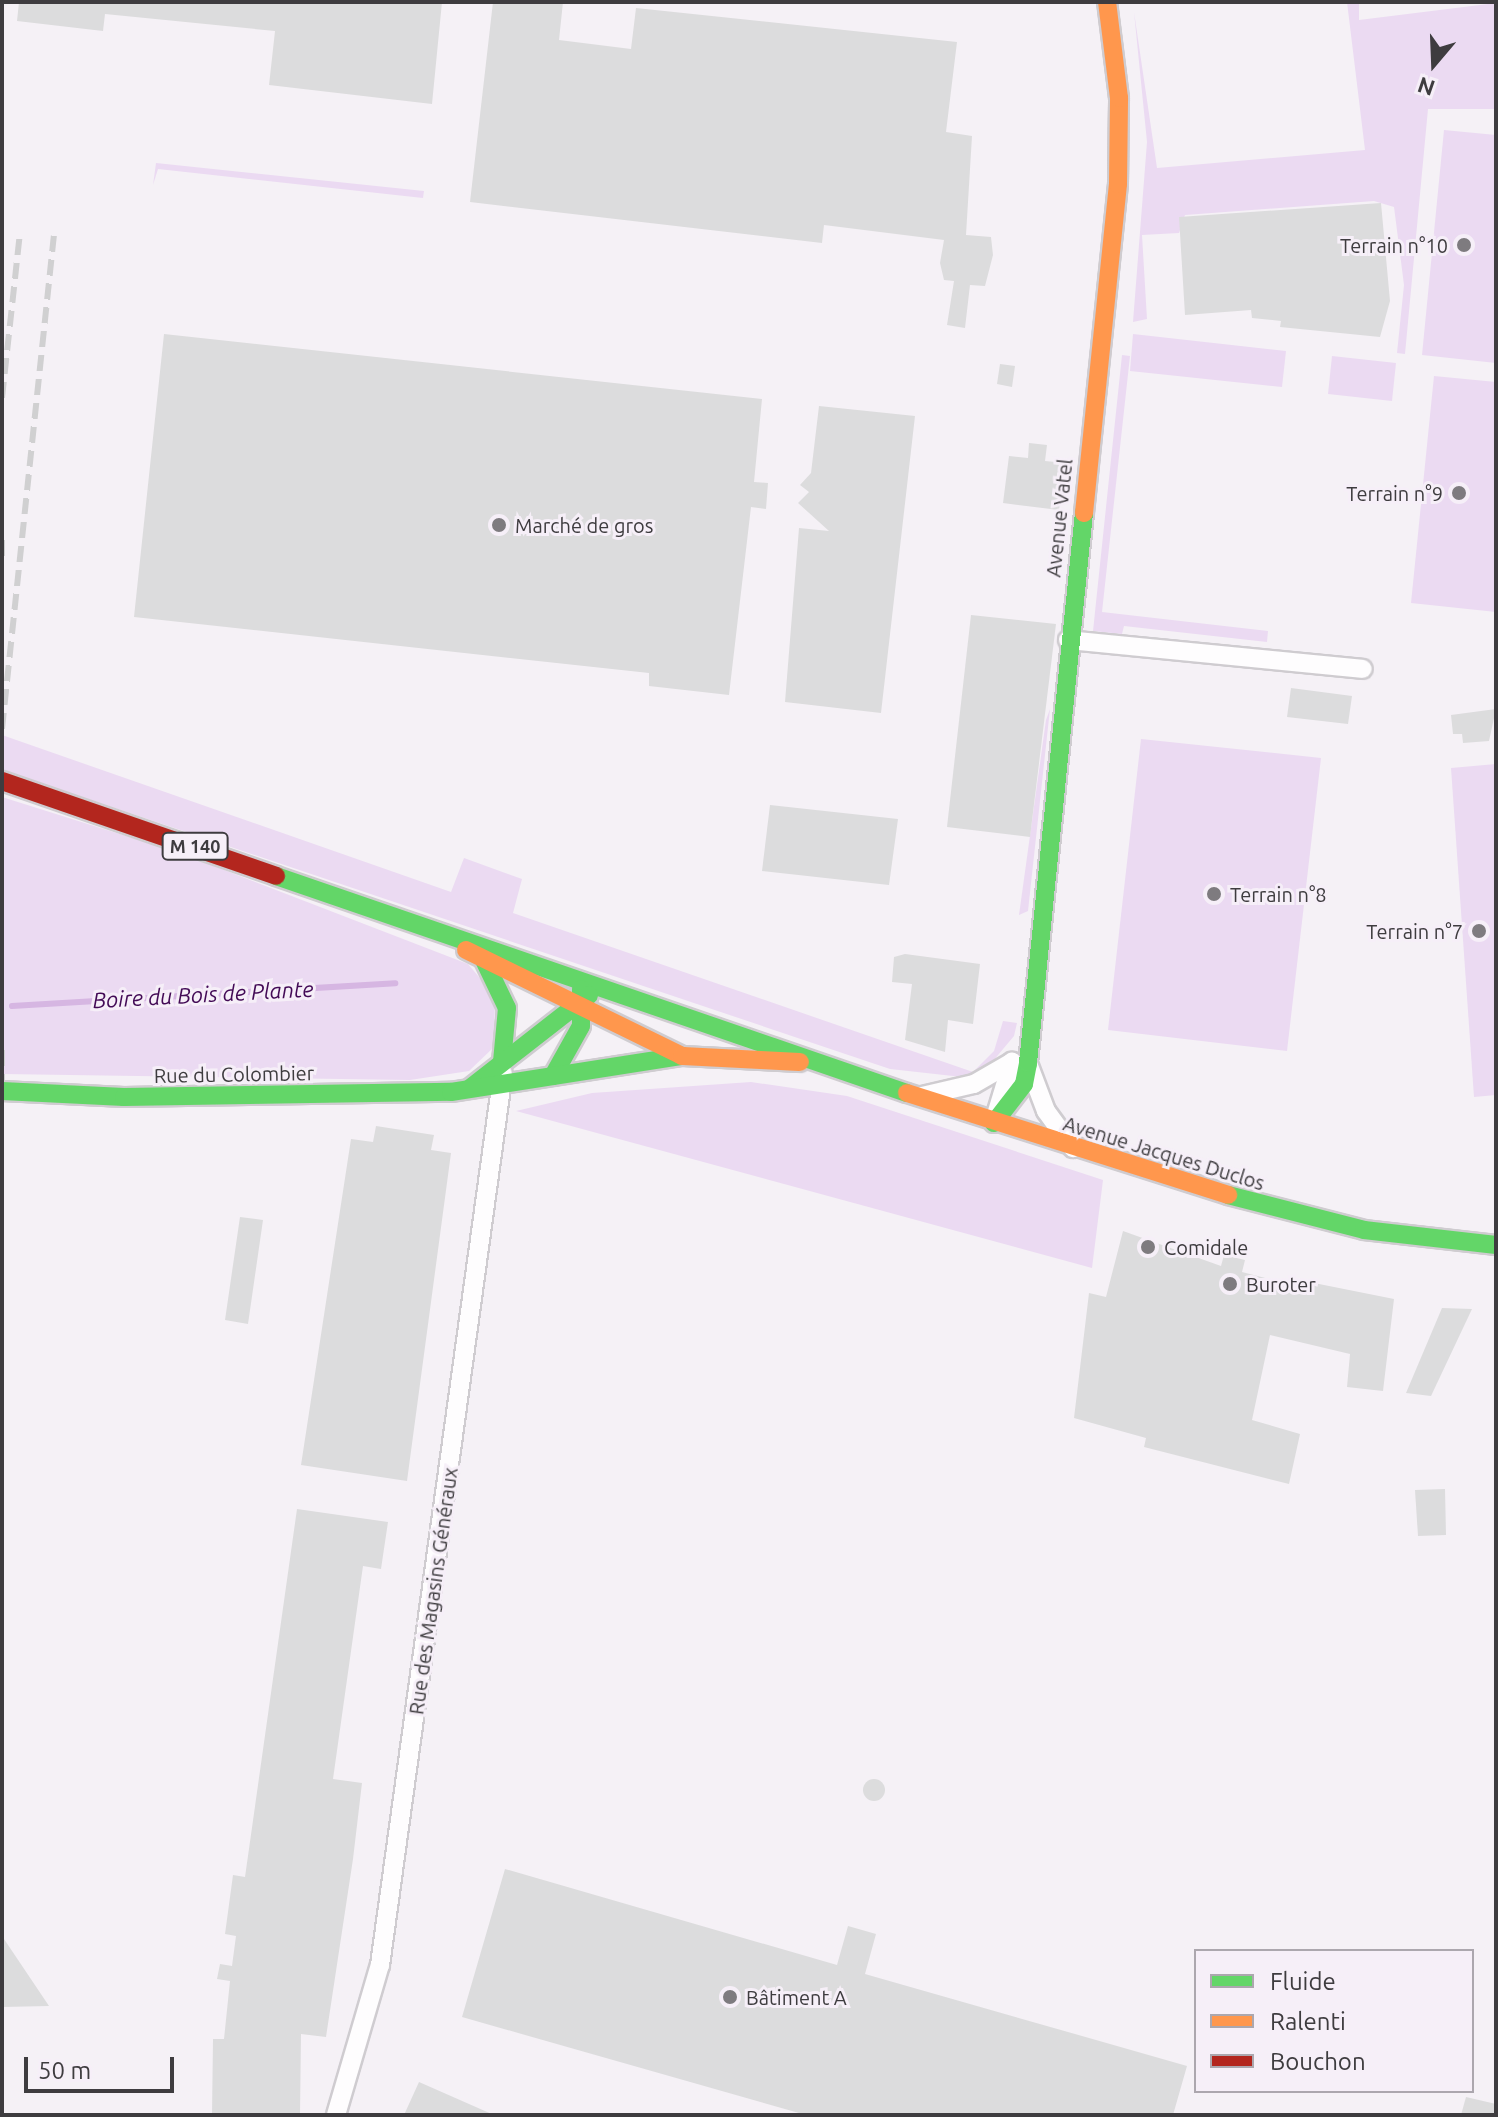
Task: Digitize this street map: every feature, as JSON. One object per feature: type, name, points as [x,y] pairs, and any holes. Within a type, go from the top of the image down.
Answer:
[{"type":"main road","name":"Avenue Vatel","points":[[994,1123],[1024,1084],[1020,1062],[1026,1040],[1121,154],[1107,2]]},
{"type":"main road","name":"M 140","points":[[2,781],[571,973],[828,1064]]},
{"type":"main road","name":"M 140","points":[[388,911],[682,1056],[828,1064]]},
{"type":"main road","points":[[484,960],[507,1008],[502,1062]]},
{"type":"main road","points":[[553,1076],[580,1005],[571,973]]},
{"type":"main road","points":[[466,1089],[580,1005],[613,988]]},
{"type":"main road","name":"Rue du Colombier","points":[[2,1091],[124,1097],[466,1089],[504,1086],[682,1056]]},
{"type":"main road","name":"Avenue Jacques Duclos","points":[[828,1064],[994,1123],[1215,1195],[1349,1226],[1496,1245]]},
{"type":"street","points":[[1068,640],[1363,669]]},
{"type":"street","name":"Rue des Magasins Généraux","points":[[336,2115],[380,1965],[504,1086],[502,1062]]},
{"type":"street","points":[[920,1097],[974,1084],[1020,1062],[1046,1111],[1075,1150]]},
{"type":"shaded area","points":[[1347,2],[1359,2],[1359,20],[1496,3],[1496,109],[1428,109],[1405,354],[1397,353],[1404,285],[1394,207],[1374,201],[1185,215],[1179,233],[1142,235],[1147,319],[1133,322],[1147,142],[1134,12],[1157,168],[1365,150]]},
{"type":"shaded area","name":"Terrain n°10","points":[[1444,130],[1496,135],[1496,363],[1422,355]]},
{"type":"shaded area","points":[[156,163],[424,191],[423,198],[158,169],[153,185]]},
{"type":"shaded area","points":[[1133,334],[1286,351],[1282,387],[1130,371]]},
{"type":"shaded area","points":[[1122,355],[1130,356],[1102,612],[1268,631],[1267,642],[1124,626],[1122,634],[1093,631]]},
{"type":"shaded area","points":[[1332,356],[1396,363],[1392,401],[1328,394]]},
{"type":"shaded area","name":"Terrain n°9","points":[[1434,376],[1496,382],[1496,612],[1411,603]]},
{"type":"shaded area","points":[[1050,709],[1028,911],[1019,915],[1046,720]]},
{"type":"shaded area","points":[[2,735],[451,892],[464,858],[522,879],[513,913],[973,1072],[994,1051],[1003,1021],[1017,1023],[1014,1036],[993,1061],[978,1071],[962,1077],[890,1069],[2,770]]},
{"type":"shaded area","name":"Terrain n°8","points":[[1141,739],[1321,758],[1287,1051],[1108,1030]]},
{"type":"shaded area","name":"Terrain n°7","points":[[1496,764],[1496,1095],[1474,1097],[1451,768]]},
{"type":"shaded area","points":[[2,797],[180,853],[468,964],[495,996],[494,1047],[469,1071],[410,1080],[2,1074]]},
{"type":"shaded area","points":[[751,1082],[847,1096],[1103,1180],[1092,1268],[516,1111],[592,1093]]},
{"type":"building","points":[[19,2],[442,2],[432,104],[269,85],[275,31],[105,14],[103,31],[17,21]]},
{"type":"building","points":[[493,2],[563,2],[559,40],[631,49],[636,8],[957,42],[946,132],[972,136],[966,235],[991,237],[993,255],[985,286],[970,285],[965,328],[947,325],[954,281],[944,280],[940,263],[944,240],[824,225],[822,243],[470,202]]},
{"type":"building","points":[[1381,203],[1390,301],[1380,337],[1280,327],[1281,321],[1252,318],[1251,310],[1185,315],[1179,217]]},
{"type":"building","points":[[164,334],[762,399],[754,482],[768,483],[766,509],[751,507],[729,695],[649,686],[649,673],[134,617]]},
{"type":"building","points":[[1000,364],[1015,366],[1012,387],[997,384]]},
{"type":"building","points":[[819,406],[915,416],[881,713],[785,702],[799,528],[829,531],[798,503],[809,492],[800,485],[811,473]]},
{"type":"building","points":[[1029,443],[1047,445],[1045,461],[1065,463],[1059,510],[1003,503],[1009,456],[1028,458]]},
{"type":"building","points":[[971,615],[1056,624],[1030,837],[947,827]]},
{"type":"building","points":[[1291,688],[1352,696],[1348,724],[1287,717]]},
{"type":"building","points":[[1496,709],[1489,741],[1463,743],[1462,734],[1453,734],[1451,715]]},
{"type":"building","points":[[770,805],[898,819],[889,885],[762,871]]},
{"type":"building","points":[[905,954],[980,964],[973,1024],[948,1020],[945,1052],[905,1040],[912,984],[892,982],[894,957]]},
{"type":"building","points":[[376,1126],[434,1135],[431,1150],[451,1153],[407,1481],[301,1465],[351,1139],[373,1142]]},
{"type":"building","points":[[240,1217],[263,1220],[248,1324],[225,1320]]},
{"type":"building","points":[[1123,1231],[1221,1266],[1224,1255],[1245,1260],[1242,1272],[1303,1288],[1304,1281],[1394,1299],[1383,1391],[1347,1387],[1350,1354],[1270,1335],[1252,1420],[1300,1434],[1289,1484],[1144,1447],[1146,1438],[1074,1418],[1089,1293],[1106,1297]]},
{"type":"building","points":[[1442,1308],[1472,1309],[1431,1396],[1406,1393]]},
{"type":"building","points":[[1445,1489],[1446,1535],[1418,1536],[1415,1490]]},
{"type":"building","points":[[297,1509],[388,1522],[381,1569],[363,1566],[333,1779],[362,1783],[353,1859],[326,2037],[301,2034],[300,2115],[212,2114],[213,2039],[224,2039],[230,1981],[217,1979],[220,1964],[232,1966],[236,1936],[225,1934],[233,1875],[245,1877]]},
{"type":"building","points":[[874,1779],[882,1782],[885,1790],[882,1798],[874,1801],[866,1798],[863,1790],[866,1782]]},
{"type":"building","name":"Bâtiment A","points":[[505,1869],[837,1965],[848,1926],[876,1934],[865,1974],[1187,2066],[1173,2115],[806,2115],[462,2017]]},
{"type":"building","points":[[2,1936],[49,2006],[2,2007]]},
{"type":"building","points":[[419,2082],[494,2115],[404,2115]]},
{"type":"building","points":[[1466,2097],[1496,2104],[1496,2115],[1461,2115]]},
{"type":"waterway","name":"Boire du Bois de Plante","points":[[12,1006],[395,983]]},
{"type":"railway","points":[[2,398],[20,233]]},
{"type":"railway","points":[[2,729],[54,236]]},
{"type":"railway","points":[[2,540],[2,556]]},
{"type":"railway","points":[[2,1050],[2,1082]]},
{"type":"traffic: fast","points":[[994,1123],[1024,1084],[1028,1063],[1084,513]]},
{"type":"traffic: fast","points":[[276,876],[907,1093]]},
{"type":"traffic: fast","points":[[484,960],[507,1008],[502,1062]]},
{"type":"traffic: fast","points":[[553,1076],[581,1026],[581,989]]},
{"type":"traffic: fast","points":[[470,1088],[589,995]]},
{"type":"traffic: fast","points":[[2,1091],[124,1097],[451,1092],[682,1056]]},
{"type":"traffic: fast","points":[[1228,1195],[1364,1230],[1496,1245]]},
{"type":"traffic: slow","points":[[1084,513],[1118,184],[1119,98],[1107,2]]},
{"type":"traffic: slow","points":[[466,950],[682,1056],[800,1062]]},
{"type":"traffic: slow","points":[[907,1093],[1228,1195]]},
{"type":"traffic: jam","points":[[2,781],[276,876]]},
{"type":"place","name":"Terrain n°10","points":[[1464,245]]},
{"type":"place","name":"Terrain n°9","points":[[1459,493]]},
{"type":"place","name":"Marché de gros","points":[[499,525]]},
{"type":"place","name":"Terrain n°8","points":[[1214,894]]},
{"type":"place","name":"Terrain n°7","points":[[1479,931]]},
{"type":"place","name":"Comidale","points":[[1148,1247]]},
{"type":"place","name":"Buroter","points":[[1230,1284]]},
{"type":"place","name":"Bâtiment A","points":[[730,1997]]}]
